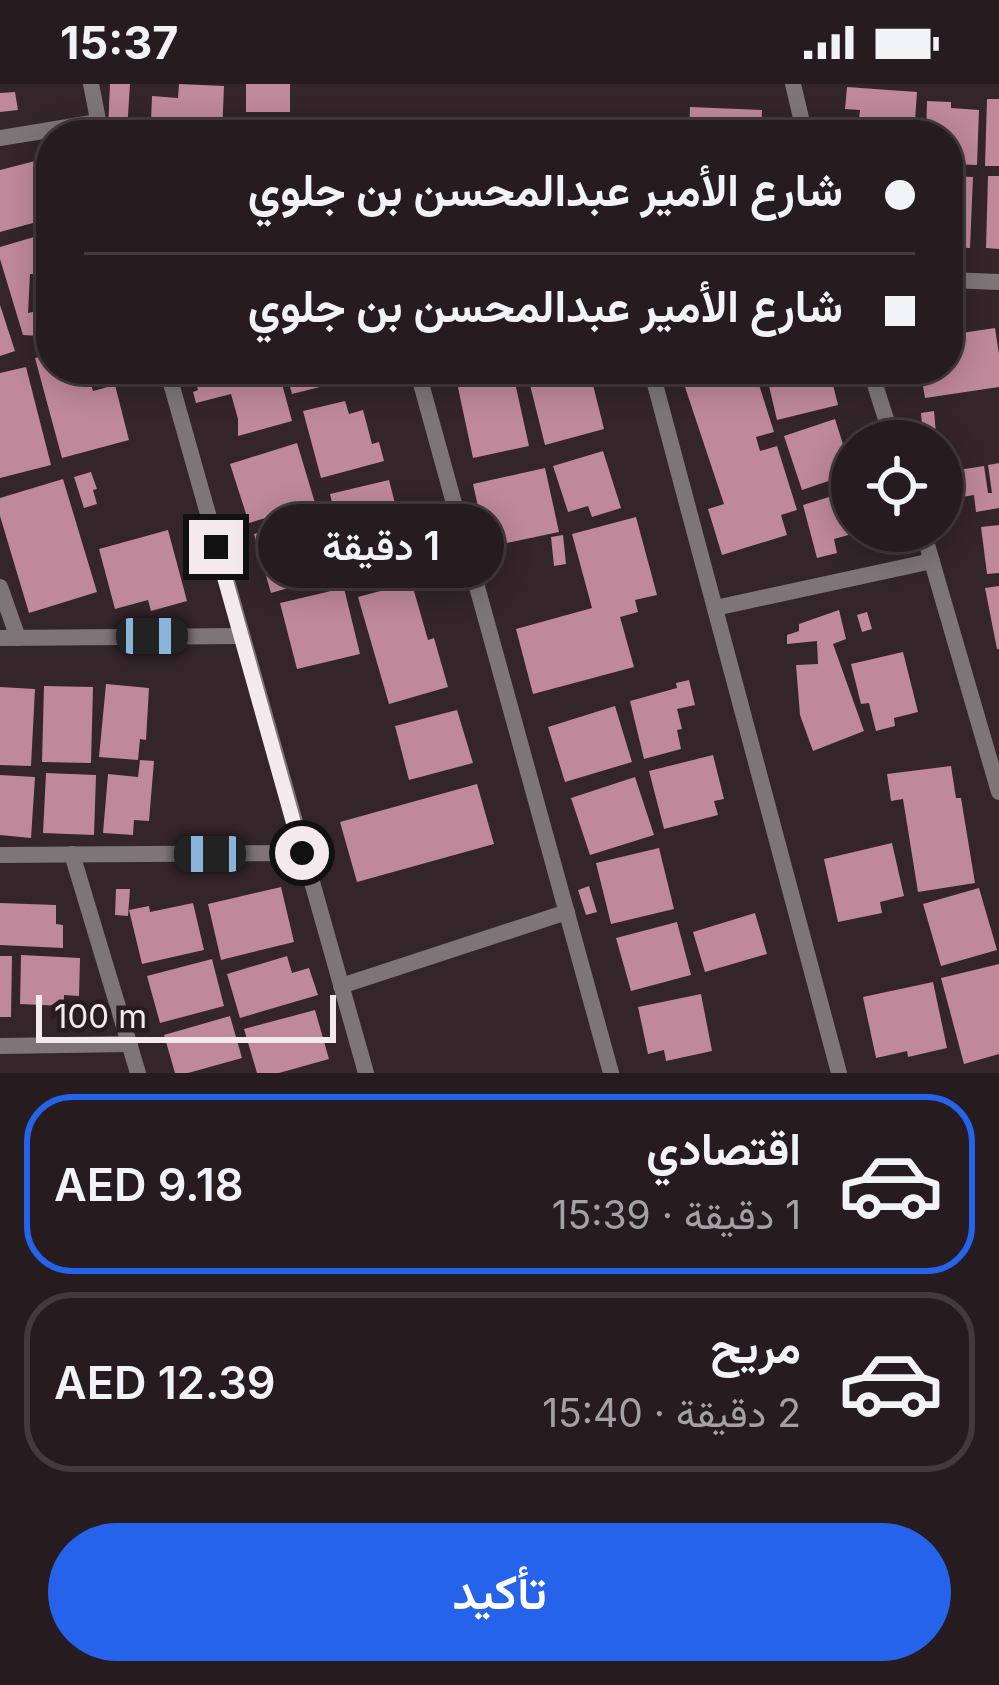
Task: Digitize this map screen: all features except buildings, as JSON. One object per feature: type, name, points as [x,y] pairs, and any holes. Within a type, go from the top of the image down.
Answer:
[{"type":"street","points":[[91,84],[98,120]]},
{"type":"street","points":[[793,84],[801,120]]},
{"type":"street","points":[[0,138],[36,134]]},
{"type":"street","points":[[963,281],[999,282]]},
{"type":"street","points":[[170,384],[366,1073]]},
{"type":"street","points":[[421,384],[611,1073]]},
{"type":"street","points":[[655,384],[839,1073]]},
{"type":"street","points":[[875,384],[886,420]]},
{"type":"street","points":[[929,552],[999,792]]},
{"type":"street","points":[[715,608],[932,561]]},
{"type":"street","points":[[0,587],[9,638],[241,636]]},
{"type":"street","points":[[0,856],[302,853]]},
{"type":"street","points":[[72,854],[138,1073]]},
{"type":"street","points":[[341,986],[567,912]]},
{"type":"street","points":[[0,1046],[130,1044]]},
{"type":"route","points":[[216,547],[302,853]]}]
